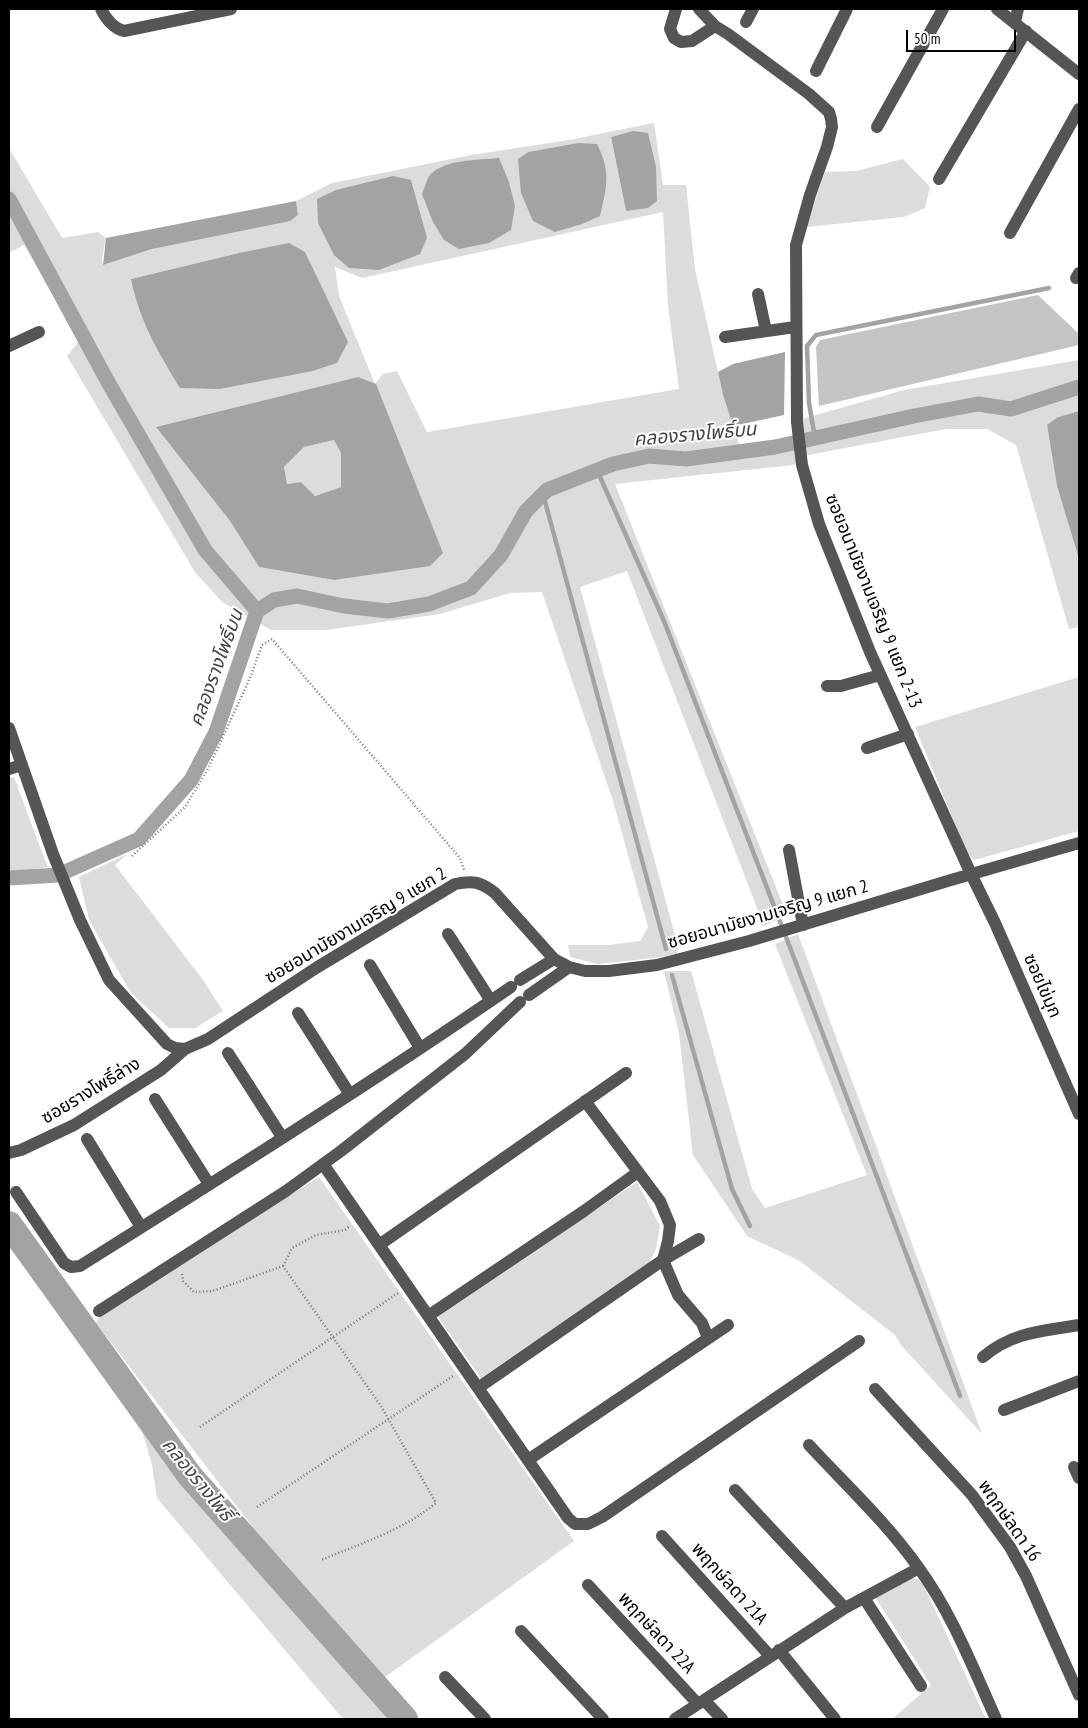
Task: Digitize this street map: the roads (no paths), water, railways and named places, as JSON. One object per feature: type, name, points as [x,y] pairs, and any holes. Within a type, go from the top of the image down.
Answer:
[{"type":"street","points":[[101,9],[110,23],[117,29],[124,31],[231,9]]},
{"type":"street","points":[[676,9],[670,29],[674,38],[681,42],[692,41],[715,26]]},
{"type":"street","name":"ซอยอนามัยงามเจริญ 9 แยก 2-13","points":[[698,9],[715,26],[809,94],[829,112],[832,127],[796,245],[797,422],[802,465],[819,524],[880,675],[971,874]]},
{"type":"street","points":[[746,22],[753,9]]},
{"type":"street","points":[[816,70],[847,9]]},
{"type":"street","points":[[877,127],[943,9]]},
{"type":"street","points":[[997,9],[1079,74]]},
{"type":"street","points":[[1015,22],[1018,9]]},
{"type":"street","points":[[939,180],[1026,31]]},
{"type":"street","points":[[1010,234],[1079,109]]},
{"type":"street","points":[[758,294],[766,331]]},
{"type":"street","points":[[725,337],[796,327]]},
{"type":"street","points":[[9,346],[39,332]]},
{"type":"street","points":[[827,686],[841,686],[880,675]]},
{"type":"street","points":[[9,728],[53,854],[80,920],[109,980],[167,1044],[174,1048],[185,1049]]},
{"type":"street","points":[[867,748],[908,734]]},
{"type":"street","points":[[9,769],[22,765]]},
{"type":"street","name":"ซอยอนามัยงามเจริญ 9 แยก 2","points":[[185,1049],[208,1039],[308,973],[435,895],[455,884],[467,881],[484,884],[495,893],[554,959],[569,967],[609,971],[657,965],[771,934],[1079,843]]},
{"type":"street","points":[[789,850],[803,925]]},
{"type":"street","name":"ซอยไข่มุก","points":[[971,874],[995,923],[1079,1114]]},
{"type":"street","points":[[448,934],[491,1001]]},
{"type":"street","points":[[16,1192],[64,1263],[71,1267],[80,1266],[420,1048],[554,959]]},
{"type":"street","points":[[370,966],[420,1048]]},
{"type":"street","points":[[99,1311],[286,1191],[323,1164],[466,1054],[520,1002],[569,967]]},
{"type":"street","points":[[511,987],[520,1002]]},
{"type":"street","points":[[298,1013],[349,1093]]},
{"type":"street","name":"ซอยรางโพธิ์ล่าง","points":[[9,1153],[21,1150],[74,1125],[161,1070],[185,1049]]},
{"type":"street","points":[[228,1053],[282,1137]]},
{"type":"street","points":[[379,1244],[626,1073]]},
{"type":"street","points":[[155,1098],[209,1184]]},
{"type":"street","points":[[585,1101],[660,1201],[670,1225],[663,1260],[678,1295],[702,1323],[708,1338]]},
{"type":"street","points":[[87,1138],[141,1228]]},
{"type":"street","points":[[323,1164],[568,1518],[575,1524],[588,1524],[602,1517],[859,1341]]},
{"type":"street","points":[[428,1316],[584,1211],[638,1172]]},
{"type":"street","points":[[478,1388],[663,1260],[699,1239]]},
{"type":"street","points":[[528,1460],[728,1325]]},
{"type":"street","points":[[984,1357],[996,1346],[1010,1339],[1035,1332],[1079,1325]]},
{"type":"street","points":[[1004,1410],[1079,1381]]},
{"type":"street","name":"พฤกษ์ลดา 16","points":[[875,1389],[972,1495],[1010,1547],[1026,1576],[1079,1695]]},
{"type":"street","points":[[809,1445],[875,1515],[919,1568],[953,1625],[996,1719]]},
{"type":"street","points":[[735,1490],[845,1608]]},
{"type":"street","name":"พฤกษ์ลดา 21A","points":[[662,1536],[835,1719]]},
{"type":"street","points":[[676,1719],[845,1608],[919,1568]]},
{"type":"street","name":"พฤกษ์ลดา 22A","points":[[588,1586],[701,1702],[722,1719]]},
{"type":"street","points":[[864,1598],[921,1686]]},
{"type":"street","points":[[521,1631],[604,1719]]},
{"type":"street","points":[[445,1678],[485,1719]]},
{"type":"waterway","points":[[9,199],[108,382],[205,550],[257,611]]},
{"type":"waterway","points":[[815,438],[809,403],[807,346],[816,335],[1049,288]]},
{"type":"waterway","name":"คลองรางโพธิ์บน","points":[[9,878],[58,875],[139,839],[191,780],[216,732],[257,611],[274,600],[297,596],[344,606],[388,611],[429,604],[471,588],[501,555],[526,511],[547,490],[613,464],[649,456],[686,459],[775,447],[914,416],[978,404],[1011,409],[1079,387]]},
{"type":"waterway","points":[[597,470],[664,621],[960,1396]]},
{"type":"waterway","points":[[543,494],[666,949]]},
{"type":"waterway","points":[[672,975],[732,1189],[750,1226]]},
{"type":"waterway","name":"คลองรางโพธิ์","points":[[9,1224],[190,1476],[405,1719]]}]
